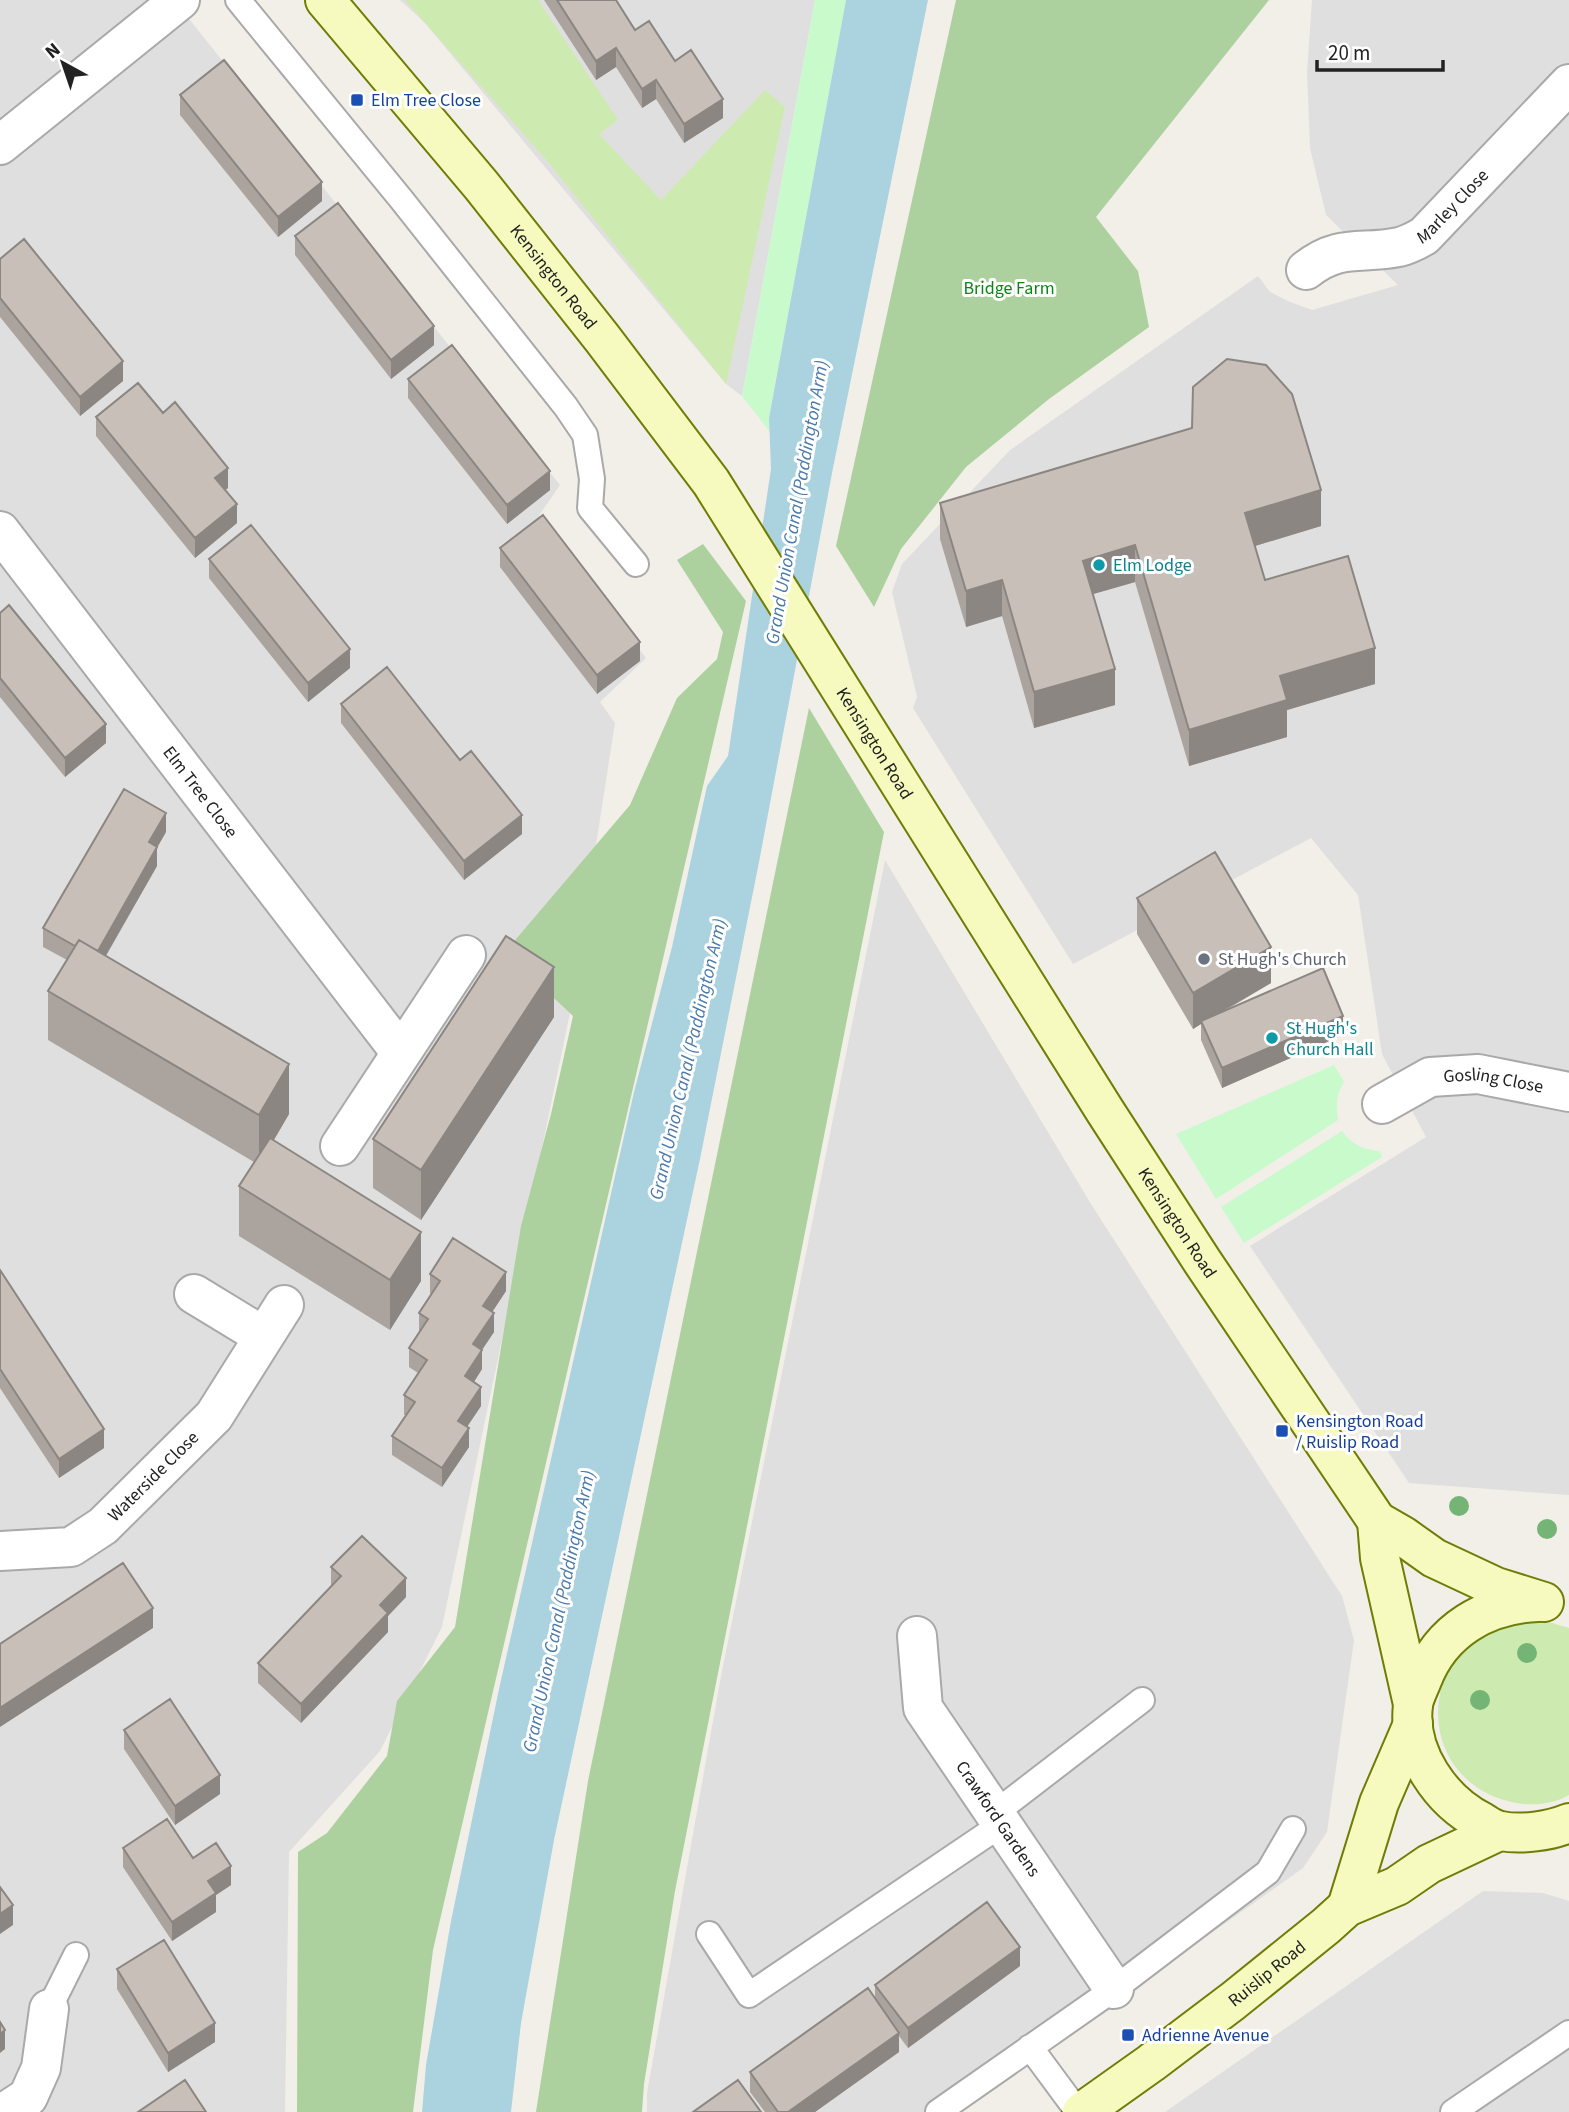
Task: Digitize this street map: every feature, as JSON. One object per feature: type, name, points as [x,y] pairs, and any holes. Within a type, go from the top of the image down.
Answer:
[{"type":"street","points":[[0,145],[180,0]]},
{"type":"street","name":"Kensington Road","points":[[325,0],[481,185],[711,482],[1126,1143],[1377,1521],[1434,1558],[1496,1587],[1557,1607]]},
{"type":"street","name":"Marley Close","points":[[1306,271],[1320,259],[1345,251],[1402,247],[1424,236],[1569,84]]},
{"type":"street","name":"Elm Tree Close","points":[[0,531],[401,1054]]},
{"type":"street","points":[[340,1146],[466,955]]},
{"type":"street","name":"Gosling Close","points":[[1382,1104],[1430,1077],[1478,1074],[1569,1092]]},
{"type":"street","points":[[194,1294],[263,1336]]},
{"type":"street","name":"Waterside Close","points":[[0,1551],[71,1547],[103,1526],[214,1416],[284,1305]]},
{"type":"street","name":"Kensington Road","points":[[1377,1521],[1380,1558],[1419,1750],[1434,1783],[1459,1809],[1569,1852]]},
{"type":"street","points":[[1347,1907],[1379,1803],[1413,1714],[1425,1671],[1436,1651],[1459,1627],[1496,1608],[1517,1603],[1557,1607]]},
{"type":"street","name":"Crawford Gardens","points":[[917,1636],[923,1708],[1114,1989]]},
{"type":"street","name":"Ruislip Road","points":[[1080,2112],[1152,2063],[1233,2001],[1347,1907],[1396,1886],[1438,1859],[1514,1832],[1569,1824]]},
{"type":"street","points":[[5,2112],[28,2097],[41,2068],[50,2009]]},
{"type":"lane","points":[[238,0],[566,407],[585,435],[592,479],[590,508],[636,564]]},
{"type":"lane","points":[[709,1934],[749,1995],[998,1818],[1142,1700]]},
{"type":"lane","points":[[938,2112],[1114,1989],[1268,1872],[1293,1829]]},
{"type":"lane","points":[[50,2009],[76,1955]]},
{"type":"lane","points":[[1453,2112],[1569,2033]]},
{"type":"lane","points":[[1030,2047],[1080,2112]]},
{"type":"shaded area","points":[[0,0],[174,0],[560,485],[538,517],[646,658],[600,702],[615,723],[569,1018],[442,1627],[380,1751],[289,1852],[285,2112],[0,2112]]},
{"type":"shaded area","points":[[400,0],[815,0],[742,396],[726,384],[424,22]]},
{"type":"shaded area","points":[[1312,0],[1569,0],[1569,1495],[1409,1483],[1250,1246],[1426,1137],[1382,1054],[1358,895],[1311,838],[1073,964],[913,708],[917,697],[892,592],[902,564],[1010,450],[1258,276],[1270,292],[1312,310],[1398,285],[1326,215],[1310,148],[1307,72]]},
{"type":"shaded area","points":[[885,860],[1091,1204],[1342,1596],[1354,1640],[1327,1832],[1303,1868],[960,2112],[647,2112],[647,2093],[721,1676]]},
{"type":"shaded area","points":[[1483,1891],[1543,1893],[1569,1901],[1569,2112],[1165,2112]]},
{"type":"green space","points":[[405,0],[538,0],[618,120],[599,134],[661,200],[765,90],[785,107],[726,384],[548,162]]},
{"type":"green space","points":[[815,0],[846,0],[769,417],[770,432],[742,396]]},
{"type":"green space","name":"Bridge Farm","points":[[956,0],[1269,0],[1096,217],[1138,271],[1149,327],[1049,399],[966,467],[901,549],[874,607],[836,546]]},
{"type":"green space","points":[[703,544],[746,601],[433,1950],[413,2112],[297,2112],[298,1852],[327,1833],[387,1756],[397,1701],[455,1627],[521,1226],[551,1114],[573,1016],[505,952],[630,805],[677,698],[717,659],[723,632],[677,560]]},
{"type":"green space","points":[[809,708],[884,832],[675,1891],[644,2084],[642,2112],[536,2112],[588,1781]]},
{"type":"green space","points":[[1334,1065],[1344,1082],[1337,1100],[1338,1120],[1216,1199],[1176,1134]]},
{"type":"green space","points":[[1342,1131],[1358,1145],[1380,1151],[1382,1157],[1244,1243],[1221,1207]]},
{"type":"green space","points":[[1513,1620],[1542,1620],[1569,1628],[1569,1795],[1550,1802],[1517,1803],[1497,1798],[1479,1789],[1464,1777],[1452,1762],[1439,1726],[1438,1706],[1442,1685],[1455,1656],[1480,1634]]},
{"type":"water","name":"Grand Union Canal (Paddington Arm)","points":[[846,0],[928,0],[833,468],[700,1159],[554,1840],[521,2023],[511,2112],[422,2112],[426,2065],[451,1921],[499,1689],[634,1092],[672,947],[707,786],[728,756],[771,469],[769,418]]},
{"type":"building","points":[[557,0],[616,0],[635,30],[649,21],[675,61],[691,50],[723,99],[684,124],[656,80],[642,89],[616,48],[596,61]]},
{"type":"building","points":[[224,60],[322,182],[278,217],[180,95]]},
{"type":"building","points":[[338,203],[434,326],[391,360],[295,236]]},
{"type":"building","points":[[24,239],[123,361],[80,397],[0,298],[0,259]]},
{"type":"building","points":[[452,345],[550,471],[507,505],[408,379]]},
{"type":"building","name":"Elm Lodge","points":[[1227,359],[1266,365],[1292,394],[1321,490],[1245,513],[1265,580],[1348,556],[1375,648],[1280,676],[1287,700],[1189,730],[1135,545],[1083,561],[1115,669],[1034,692],[1002,580],[966,591],[940,503],[1192,428],[1193,387]]},
{"type":"building","points":[[138,383],[163,413],[175,402],[228,468],[215,478],[237,504],[195,538],[96,417]]},
{"type":"building","points":[[543,515],[640,642],[597,675],[500,548]]},
{"type":"building","points":[[251,525],[350,649],[308,683],[209,559]]},
{"type":"building","points":[[9,605],[106,724],[65,758],[0,678],[0,613]]},
{"type":"building","points":[[387,667],[460,760],[471,751],[522,815],[464,861],[341,704]]},
{"type":"building","points":[[124,789],[166,813],[149,842],[157,847],[98,951],[79,940],[75,946],[43,928]]},
{"type":"building","points":[[1215,852],[1271,947],[1193,993],[1137,898]]},
{"type":"building","points":[[506,936],[554,967],[421,1170],[373,1139]]},
{"type":"building","points":[[79,940],[289,1064],[259,1115],[48,991]]},
{"type":"building","name":"St Hugh's Church Hall","points":[[1323,968],[1343,1016],[1222,1068],[1201,1021]]},
{"type":"building","points":[[270,1138],[421,1232],[390,1280],[239,1186]]},
{"type":"building","points":[[453,1238],[506,1272],[483,1306],[494,1313],[473,1344],[482,1350],[465,1376],[481,1387],[458,1421],[469,1428],[442,1468],[392,1436],[415,1402],[404,1395],[427,1360],[409,1348],[428,1319],[419,1313],[440,1281],[430,1274]]},
{"type":"building","points":[[0,1270],[104,1429],[59,1459],[0,1369]]},
{"type":"building","points":[[362,1536],[406,1578],[380,1605],[388,1613],[301,1704],[258,1663],[341,1576],[331,1567]]},
{"type":"building","points":[[123,1563],[153,1608],[0,1708],[0,1644]]},
{"type":"building","points":[[170,1699],[220,1775],[175,1806],[124,1730]]},
{"type":"building","points":[[167,1819],[193,1858],[216,1843],[231,1866],[208,1881],[216,1893],[172,1922],[123,1848]]},
{"type":"building","points":[[0,1887],[13,1905],[0,1914]]},
{"type":"building","points":[[987,1902],[1020,1947],[908,2028],[875,1985]]},
{"type":"building","points":[[164,1940],[215,2023],[168,2053],[117,1969]]},
{"type":"building","points":[[868,1988],[899,2033],[788,2112],[778,2112],[750,2072]]},
{"type":"building","points":[[185,2080],[206,2112],[138,2112]]},
{"type":"building","points":[[738,2080],[761,2112],[693,2112]]},
{"type":"place","name":"Elm Tree Close","points":[[357,100]]},
{"type":"place","name":"Elm Lodge","points":[[1099,565]]},
{"type":"place","name":"St Hugh's Church","points":[[1204,959]]},
{"type":"place","name":"St Hugh's Church Hall","points":[[1272,1038]]},
{"type":"place","name":"Kensington Road / Ruislip Road","points":[[1282,1431]]},
{"type":"place","name":"Adrienne Avenue","points":[[1128,2035]]}]
